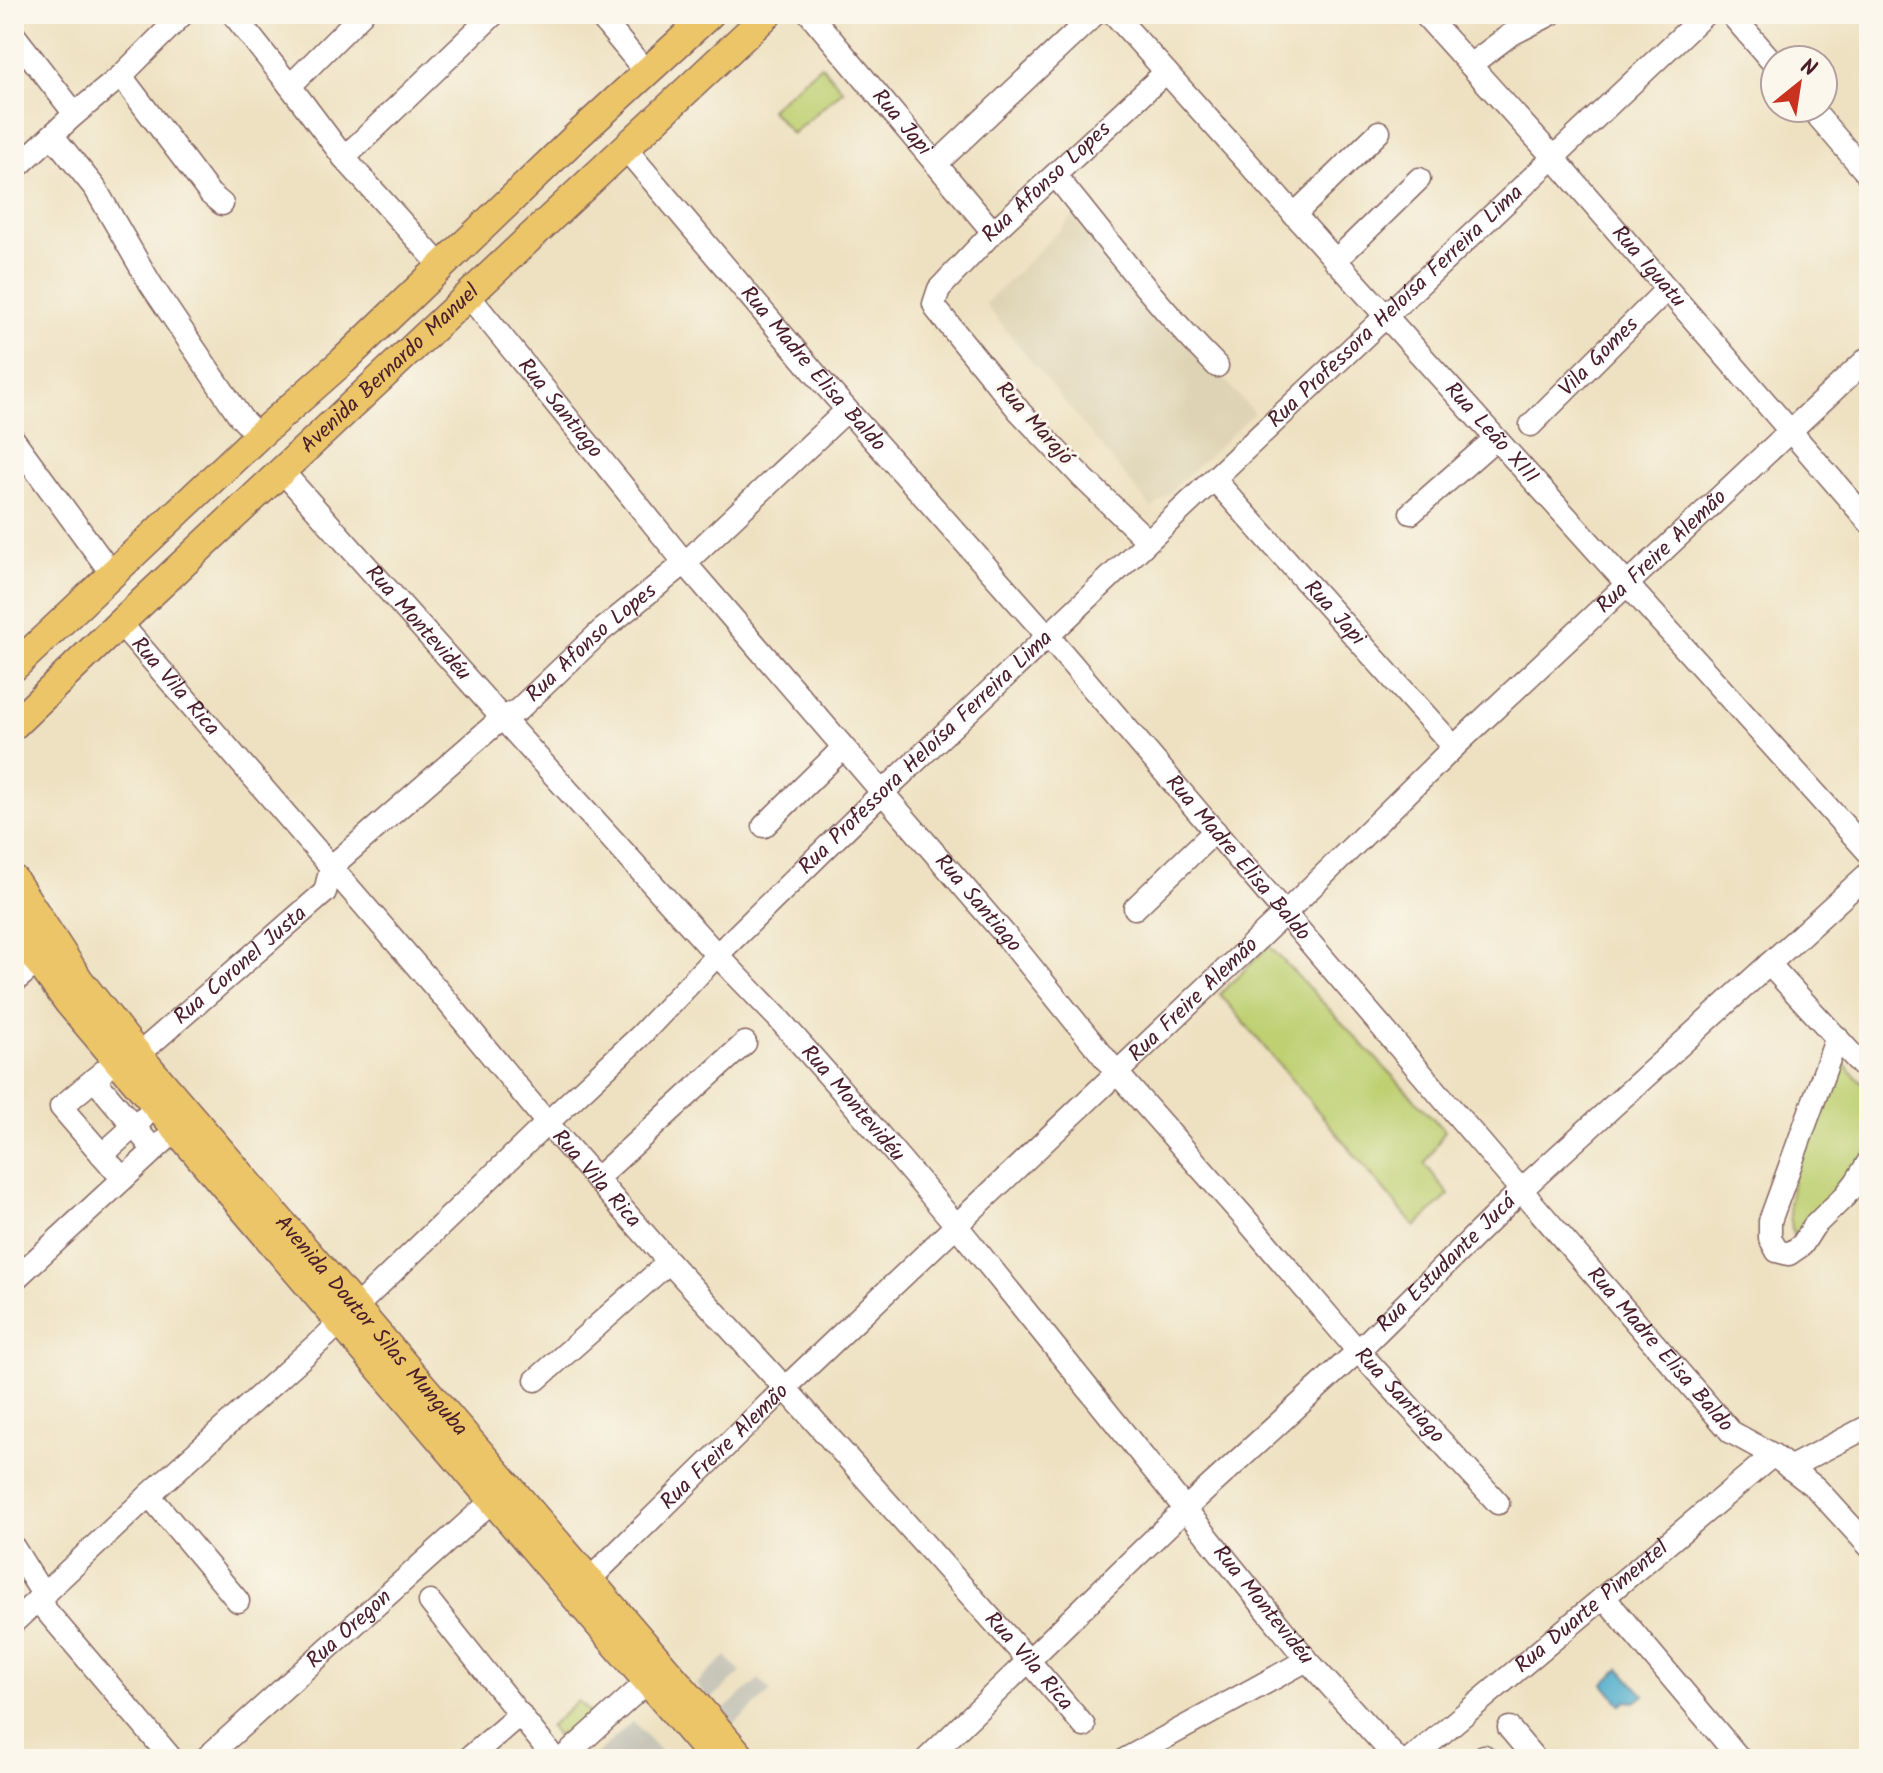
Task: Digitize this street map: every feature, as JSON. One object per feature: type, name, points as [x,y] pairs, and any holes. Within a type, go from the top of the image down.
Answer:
[{"type":"main road","name":"Avenida Bernardo Manuel","points":[[14,667],[710,14]]},
{"type":"main road","name":"Avenida Bernardo Manuel","points":[[14,725],[768,14]]},
{"type":"main road","name":"Avenida Doutor Silas Munguba","points":[[14,880],[156,1106],[589,1580],[743,1759]]},
{"type":"main road","name":"Avenida Doutor Silas Munguba","points":[[14,921],[69,1003],[127,1058],[348,1315],[493,1500],[714,1759]]},
{"type":"street","points":[[14,170],[121,76],[183,14]]},
{"type":"street","points":[[233,14],[344,158],[441,266]]},
{"type":"street","points":[[290,86],[362,14]]},
{"type":"street","points":[[344,158],[494,14]]},
{"type":"street","points":[[598,14],[646,72]]},
{"type":"street","name":"Rua Japi","points":[[810,14],[993,232]]},
{"type":"street","points":[[936,164],[1095,14]]},
{"type":"street","name":"Rua Leão XIII","points":[[1114,14],[1869,853]]},
{"type":"street","name":"Rua Iguatu","points":[[1424,14],[1553,157],[1869,522]]},
{"type":"street","points":[[1470,65],[1510,35],[1551,14]]},
{"type":"street","name":"Rua Professora Heloísa Ferreira Lima","points":[[14,1622],[348,1315],[639,1037],[717,955],[882,793],[1705,14]]},
{"type":"street","points":[[1731,14],[1759,46]]},
{"type":"street","points":[[14,35],[75,114]]},
{"type":"street","name":"Rua Afonso Lopes","points":[[935,299],[939,289],[993,232],[1166,72]]},
{"type":"street","points":[[121,76],[210,194],[222,204]]},
{"type":"street","points":[[1825,124],[1869,176]]},
{"type":"street","points":[[1294,215],[1379,132]]},
{"type":"street","points":[[52,135],[95,188],[150,283],[241,418],[258,436]]},
{"type":"street","name":"Rua Madre Elisa Baldo","points":[[625,148],[847,410],[1048,636],[1731,1432],[1781,1461],[1816,1488],[1869,1546]]},
{"type":"street","points":[[1055,175],[1124,261],[1217,366]]},
{"type":"street","points":[[1335,261],[1419,179]]},
{"type":"street","name":"Vila Gomes","points":[[1531,425],[1667,289]]},
{"type":"street","name":"Rua Santiago","points":[[468,295],[685,563],[1006,936],[1117,1073],[1358,1351],[1498,1503]]},
{"type":"street","name":"Rua Marajó","points":[[935,299],[937,310],[1020,412],[1147,540]]},
{"type":"street","name":"Rua Freire Alemão","points":[[589,1580],[1454,747],[1869,357]]},
{"type":"street","name":"Rua Afonso Lopes","points":[[331,867],[502,718],[518,710],[601,631],[685,563],[847,410]]},
{"type":"street","points":[[1411,513],[1495,439]]},
{"type":"street","points":[[14,440],[112,574]]},
{"type":"street","name":"Rua Montevidéu","points":[[282,471],[502,718],[777,1017],[957,1226],[1307,1660],[1397,1759]]},
{"type":"street","name":"Rua Japi","points":[[1214,479],[1454,747]]},
{"type":"street","name":"Rua Vila Rica","points":[[120,623],[447,1001],[547,1123],[1084,1726]]},
{"type":"street","points":[[764,826],[843,748]]},
{"type":"street","points":[[1135,908],[1215,831]]},
{"type":"street","name":"Rua Coronel Justa","points":[[102,1155],[61,1107],[94,1079],[127,1058],[325,892],[331,867]]},
{"type":"street","name":"Rua Estudante Jucá","points":[[927,1759],[1186,1508],[1358,1351],[1521,1190],[1869,873]]},
{"type":"street","points":[[14,982],[38,961]]},
{"type":"street","points":[[1769,964],[1869,1073]]},
{"type":"street","points":[[1837,1037],[1770,1221],[1770,1238],[1777,1251],[1789,1254],[1802,1245],[1814,1226],[1856,1182],[1869,1161]]},
{"type":"street","points":[[596,1179],[745,1043]]},
{"type":"street","points":[[94,1079],[154,1150]]},
{"type":"street","points":[[123,1179],[102,1155],[156,1106]]},
{"type":"street","points":[[14,1280],[176,1130]]},
{"type":"street","points":[[536,1380],[669,1262]]},
{"type":"street","name":"Rua Duarte Pimentel","points":[[1411,1759],[1604,1597],[1781,1461],[1869,1426]]},
{"type":"street","points":[[149,1495],[238,1601]]},
{"type":"street","name":"Rua Oregon","points":[[205,1759],[493,1500]]},
{"type":"street","points":[[14,1548],[41,1598],[172,1759]]},
{"type":"street","points":[[1604,1597],[1740,1759]]},
{"type":"street","points":[[430,1602],[555,1759]]},
{"type":"street","points":[[1126,1759],[1307,1660]]},
{"type":"street","points":[[562,1759],[647,1682]]},
{"type":"street","points":[[468,1759],[520,1714]]},
{"type":"street","points":[[1509,1728],[1535,1759]]},
{"type":"shaded area","points":[[1078,212],[1254,413],[1152,509],[985,304]]},
{"type":"shaded area","points":[[726,1656],[741,1673],[710,1700],[696,1684]]},
{"type":"shaded area","points":[[759,1679],[771,1692],[733,1725],[721,1712]]},
{"type":"shaded area","points":[[633,1721],[661,1752],[653,1759],[591,1759]]},
{"type":"green space","points":[[821,65],[843,90],[792,134],[770,109]]},
{"type":"green space","points":[[1269,946],[1445,1131],[1425,1164],[1449,1195],[1415,1227],[1220,994]]},
{"type":"green space","points":[[1840,1059],[1869,1091],[1869,1149],[1846,1183],[1793,1236],[1789,1206],[1795,1165]]},
{"type":"green space","points":[[578,1701],[590,1714],[560,1740],[549,1727]]},
{"type":"water","points":[[1620,1668],[1644,1695],[1635,1702],[1626,1701],[1621,1705],[1604,1684]]}]
